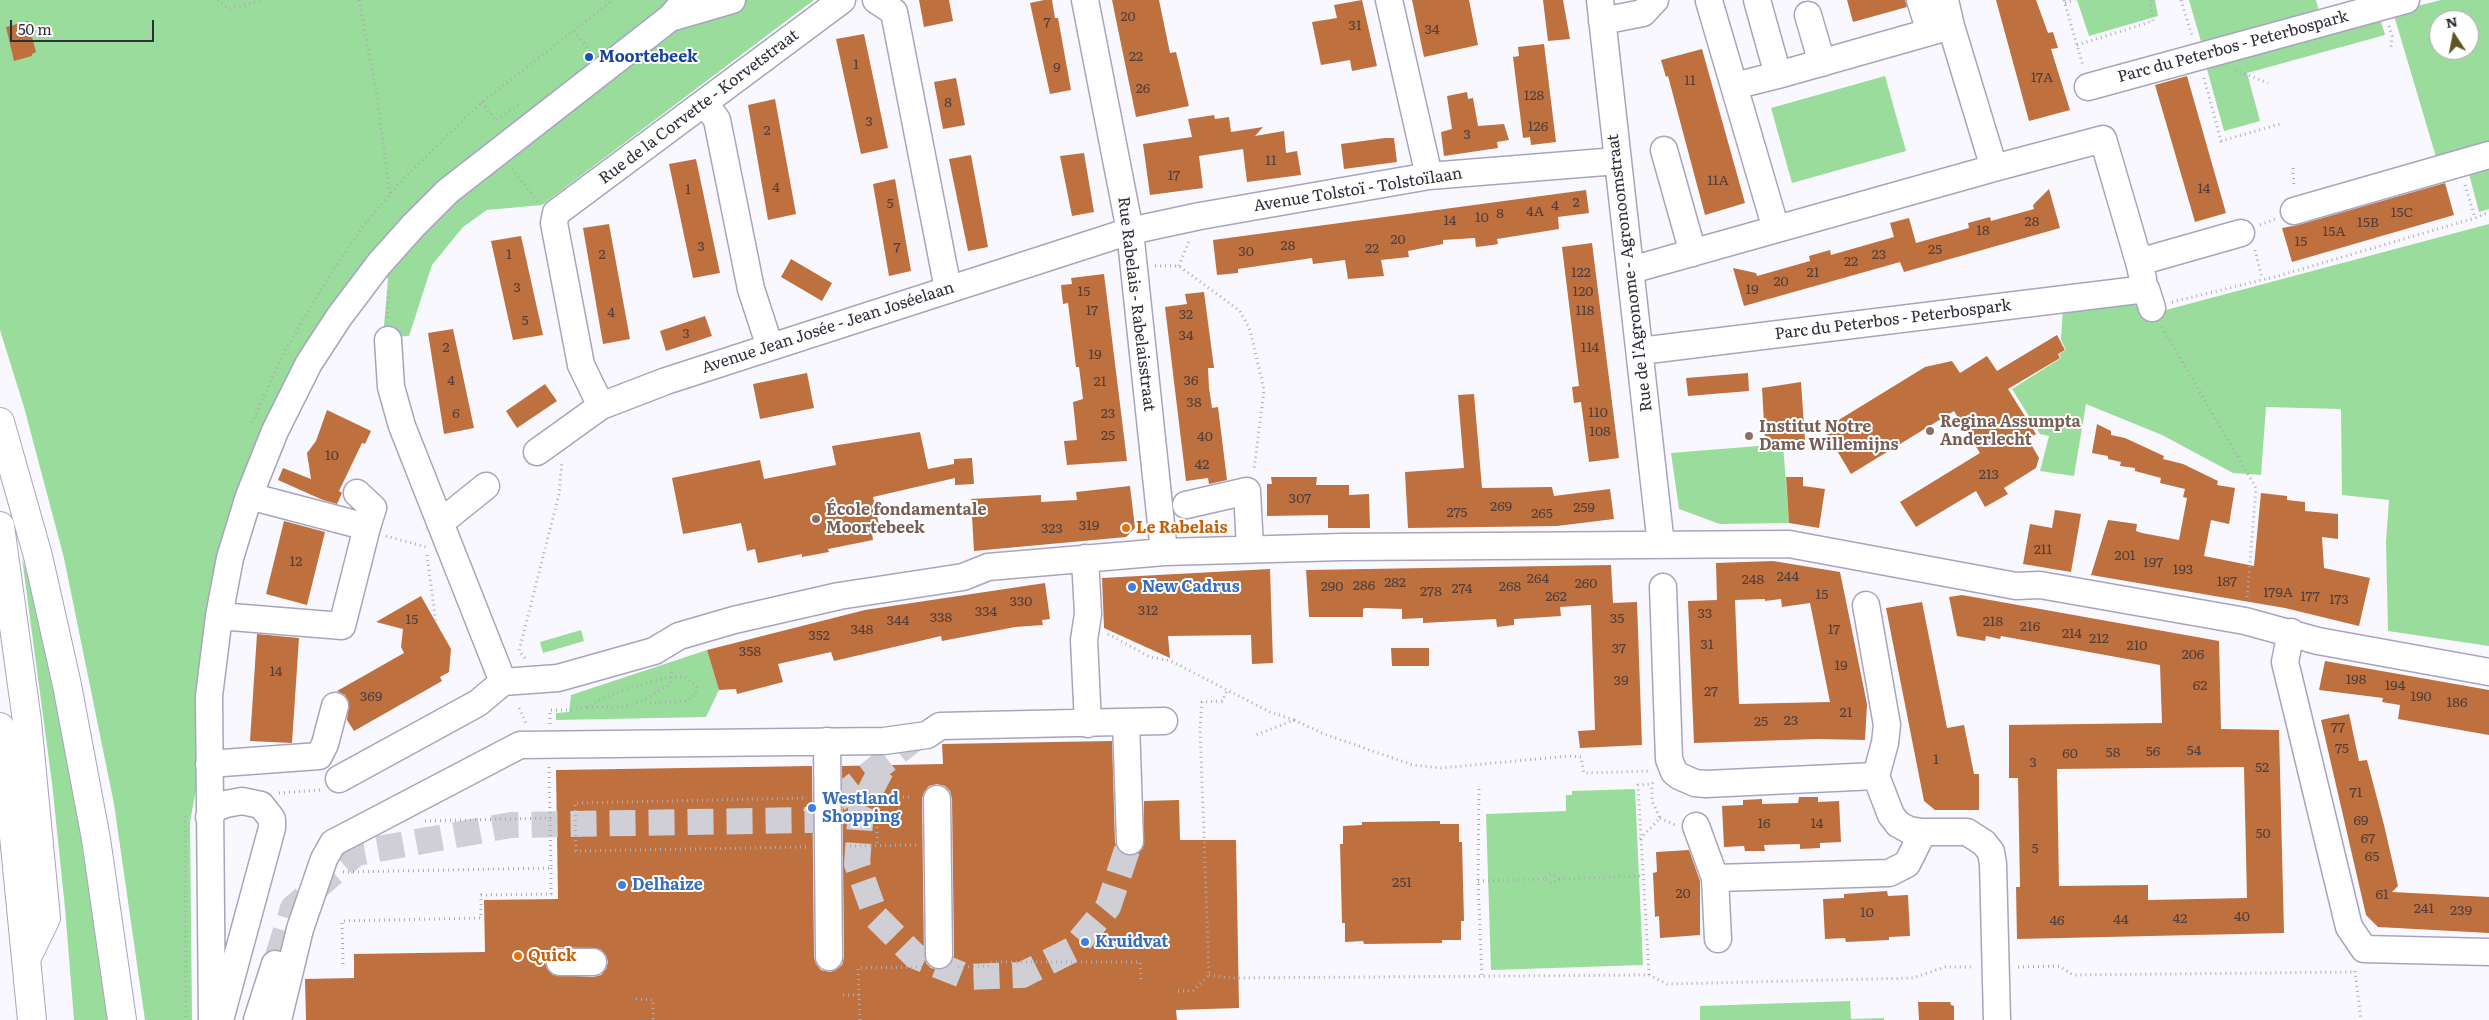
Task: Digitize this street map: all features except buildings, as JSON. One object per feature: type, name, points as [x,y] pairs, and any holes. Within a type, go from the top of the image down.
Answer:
[{"type":"highway","points":[[0,422],[38,556],[67,685],[96,839],[122,1020]]},
{"type":"highway","points":[[0,526],[27,721],[46,918],[27,957]]},
{"type":"highway","points":[[0,727],[9,785],[32,1020]]},
{"type":"street","points":[[212,1020],[209,696],[219,616],[230,558],[249,496],[275,431],[309,363],[339,317],[379,264],[448,191],[678,9],[732,0]]},
{"type":"street","name":"Rue de la Corvette - Korvetstraat","points":[[548,210],[705,102],[842,0]]},
{"type":"street","points":[[876,0],[894,12],[948,289]]},
{"type":"street","name":"Rue Rabelais - Rabelaisstraat","points":[[1084,0],[1130,231],[1164,552]]},
{"type":"street","points":[[1389,0],[1429,176]]},
{"type":"street","points":[[1601,10],[1643,12],[1655,0]]},
{"type":"street","points":[[1757,0],[1778,75]]},
{"type":"street","points":[[1920,0],[1940,29],[1994,168]]},
{"type":"street","points":[[1940,29],[1945,0]]},
{"type":"street","name":"Parc du Peterbos - Peterbospark","points":[[2088,86],[2406,0]]},
{"type":"street","points":[[1709,1],[1776,229]]},
{"type":"street","name":"Rue de l'Agronome - Agronoomstraat","points":[[1601,10],[1661,545]]},
{"type":"street","points":[[1808,15],[1822,62]]},
{"type":"street","points":[[1734,86],[1940,29]]},
{"type":"street","points":[[705,102],[717,120],[751,289],[770,347]]},
{"type":"street","points":[[1631,270],[2103,139],[2149,298]]},
{"type":"street","points":[[1664,150],[1693,253]]},
{"type":"street","points":[[2294,211],[2489,155]]},
{"type":"street","name":"Avenue Tolstoï - Tolstoïlaan","points":[[1130,231],[1200,216],[1429,176],[1617,161]]},
{"type":"street","points":[[548,210],[554,223],[581,364],[601,406]]},
{"type":"street","name":"Avenue Jean Josée - Jean Joséelaan","points":[[537,452],[601,406],[666,381],[1130,231]]},
{"type":"street","points":[[2139,262],[2245,231]]},
{"type":"street","name":"Parc du Peterbos - Peterbospark","points":[[1640,350],[2149,298]]},
{"type":"street","points":[[388,340],[391,387],[402,426],[503,682]]},
{"type":"street","points":[[440,523],[486,486]]},
{"type":"street","points":[[1186,505],[1247,491],[1250,548]]},
{"type":"street","points":[[219,616],[342,626],[373,508],[357,493]]},
{"type":"street","points":[[249,496],[367,529]]},
{"type":"street","points":[[331,784],[478,703],[503,682],[558,678],[654,651],[679,636],[838,596],[963,576],[988,567],[1164,552],[1250,548],[1789,544],[2016,586],[2040,585],[2245,620],[2318,641],[2489,672]]},
{"type":"street","points":[[1076,559],[1092,635],[1088,718]]},
{"type":"street","points":[[1663,586],[1663,765],[1679,776],[1700,783],[1876,776]]},
{"type":"street","points":[[1866,605],[1887,725],[1885,743],[1876,776],[1891,815],[1898,824],[1909,830],[1923,832],[1967,832],[1984,843],[1991,852],[1994,864],[1997,1020]]},
{"type":"street","points":[[2291,632],[2286,662],[2349,927],[2359,961],[2489,952]]},
{"type":"street","points":[[209,764],[319,756],[325,744],[335,706]]},
{"type":"street","points":[[983,712],[1126,722],[1164,721]]},
{"type":"street","points":[[272,1019],[300,929],[324,860],[333,843],[490,759],[520,745],[884,741],[927,734],[940,726],[1088,718]]},
{"type":"street","points":[[1126,722],[1130,842]]},
{"type":"street","points":[[827,741],[829,957]]},
{"type":"street","points":[[937,799],[941,963]]},
{"type":"street","points":[[209,817],[216,808],[242,801],[262,805],[272,819],[272,828],[220,1020]]},
{"type":"street","points":[[1696,826],[1715,878],[1718,939]]},
{"type":"street","points":[[1715,878],[1889,873],[1907,864],[1923,832]]},
{"type":"street","points":[[272,1019],[278,956]]},
{"type":"street","points":[[560,962],[593,962]]},
{"type":"path","points":[[218,0],[229,9],[263,0]]},
{"type":"path","points":[[359,0],[376,90],[390,195]]},
{"type":"path","points":[[2065,3],[2075,0]]},
{"type":"path","points":[[2077,45],[2153,21],[2150,0]]},
{"type":"path","points":[[2181,0],[2199,57]]},
{"type":"path","points":[[574,31],[591,53],[584,58]]},
{"type":"path","points":[[2390,47],[2392,36]]},
{"type":"path","points":[[482,102],[496,121],[523,102],[525,104]]},
{"type":"path","points":[[2210,102],[2221,141],[2280,124]]},
{"type":"path","points":[[2459,164],[2475,218]]},
{"type":"path","points":[[511,167],[548,210]]},
{"type":"path","points":[[2260,279],[2245,231],[2294,211]]},
{"type":"path","points":[[2245,620],[2256,488],[2178,358],[2149,298],[2278,276],[2475,218],[2489,212]]},
{"type":"path","points":[[1134,265],[1179,266],[1240,311],[1250,330],[1264,390],[1254,471],[1247,491]]},
{"type":"path","points":[[529,663],[519,651],[559,494],[562,463],[558,436]]},
{"type":"path","points":[[367,529],[426,547],[436,623]]},
{"type":"path","points":[[1092,635],[1150,657],[1171,661],[1270,712],[1294,720],[1324,734],[1413,765],[1441,768],[1569,756],[1581,757],[1584,773],[1663,765]]},
{"type":"path","points":[[550,728],[550,710],[586,707],[613,709],[644,700],[655,691],[666,687],[672,676],[672,665]]},
{"type":"path","points":[[586,707],[626,689],[672,676],[691,680],[697,687],[696,694],[692,698],[679,702],[652,703],[644,700]]},
{"type":"path","points":[[1209,976],[1199,751],[1200,726],[1202,702],[1222,701],[1228,689]]},
{"type":"path","points":[[566,703],[566,710]]},
{"type":"path","points":[[1256,735],[1294,720]]},
{"type":"path","points":[[343,964],[342,921],[482,918],[481,895],[551,894],[549,763]]},
{"type":"path","points":[[1640,840],[1660,818],[1652,801],[1652,784],[1663,765]]},
{"type":"path","points":[[274,793],[331,784]]},
{"type":"path","points":[[1649,975],[1638,785],[1652,784]]},
{"type":"path","points":[[1479,789],[1478,881],[1482,977]]},
{"type":"path","points":[[876,797],[878,846]]},
{"type":"path","points":[[838,798],[910,797]]},
{"type":"path","points":[[809,798],[575,803],[576,851],[809,847]]},
{"type":"path","points":[[415,821],[550,818]]},
{"type":"path","points":[[848,846],[925,845]]},
{"type":"path","points":[[340,872],[551,868]]},
{"type":"path","points":[[1544,879],[1551,874],[1560,878],[1642,876]]},
{"type":"path","points":[[1478,881],[1544,879],[1552,883],[1560,878]]},
{"type":"path","points":[[1178,991],[1193,991],[1209,976],[1230,978],[1649,975],[1667,984],[1913,978],[1945,967],[2059,966],[2074,975],[2359,961],[2361,1020]]},
{"type":"path","points":[[860,1020],[858,968],[941,963],[989,966],[992,962],[1140,962],[1141,982]]},
{"type":"path","points":[[843,995],[859,995]]},
{"type":"path","points":[[636,1000],[653,1000],[653,1020]]},
{"type":"green space","points":[[0,0],[814,0],[542,205],[487,210],[463,227],[432,265],[409,336],[383,337],[388,279],[368,255],[318,325],[264,422],[235,495],[213,575],[200,659],[197,784],[190,822],[192,1020],[145,1020],[114,804],[64,558],[24,407],[0,330]]},
{"type":"green space","points":[[2077,0],[2155,0],[2158,16],[2089,36]]},
{"type":"green space","points":[[2189,0],[2316,0],[2319,11],[2202,45]]},
{"type":"green space","points":[[2441,0],[2489,0],[2489,143],[2436,157],[2393,12]]},
{"type":"green space","points":[[2379,15],[2385,35],[2247,73],[2260,121],[2224,131],[2205,62]]},
{"type":"green space","points":[[1885,76],[1906,151],[1792,183],[1771,108]]},
{"type":"green space","points":[[2489,164],[2489,209],[2479,212],[2468,170]]},
{"type":"green space","points":[[2489,224],[2489,646],[2388,631],[2386,542],[2389,500],[2342,495],[2341,409],[2266,407],[2261,475],[2233,473],[2162,435],[2086,404],[2074,476],[2040,471],[2049,436],[2040,434],[2012,389],[2061,358],[2059,354],[2066,350],[2061,340],[2063,307],[2135,300],[2162,311]]},
{"type":"green space","points":[[1783,444],[1789,523],[1720,524],[1679,509],[1671,453]]},
{"type":"green space","points":[[22,558],[37,602],[67,747],[109,1020],[74,1020],[52,783]]},
{"type":"green space","points":[[581,630],[584,641],[543,653],[540,642]]},
{"type":"green space","points":[[707,650],[719,690],[706,717],[556,720],[556,713],[569,712],[571,695]]},
{"type":"green space","points":[[1635,789],[1643,965],[1491,970],[1486,814],[1566,811],[1566,795],[1572,795],[1572,791]]},
{"type":"green space","points":[[1850,1001],[1851,1019],[1884,1018],[1884,1020],[1700,1020],[1700,1006]]},
{"type":"tunnel","points":[[278,956],[293,908],[356,853],[511,825],[811,820],[924,731]]},
{"type":"tunnel","points":[[881,770],[861,809],[857,864],[876,917],[915,956],[967,977],[1022,975],[1072,950],[1108,907],[1130,841]]},
{"type":"place","name":"Moortebeek","points":[[589,57]]},
{"type":"place","name":"Regina Assumpta Anderlecht","points":[[1930,431]]},
{"type":"place","name":"Institut Notre Dame Willemijns","points":[[1749,436]]},
{"type":"place","name":"École fondamentale Moortebeek","points":[[816,519]]},
{"type":"place","name":"Le Rabelais","points":[[1126,528]]},
{"type":"place","name":"New Cadrus","points":[[1132,587]]},
{"type":"place","name":"Westland Shopping","points":[[812,808]]},
{"type":"place","name":"Delhaize","points":[[622,885]]},
{"type":"place","name":"Kruidvat","points":[[1085,942]]},
{"type":"place","name":"Quick","points":[[518,956]]}]
